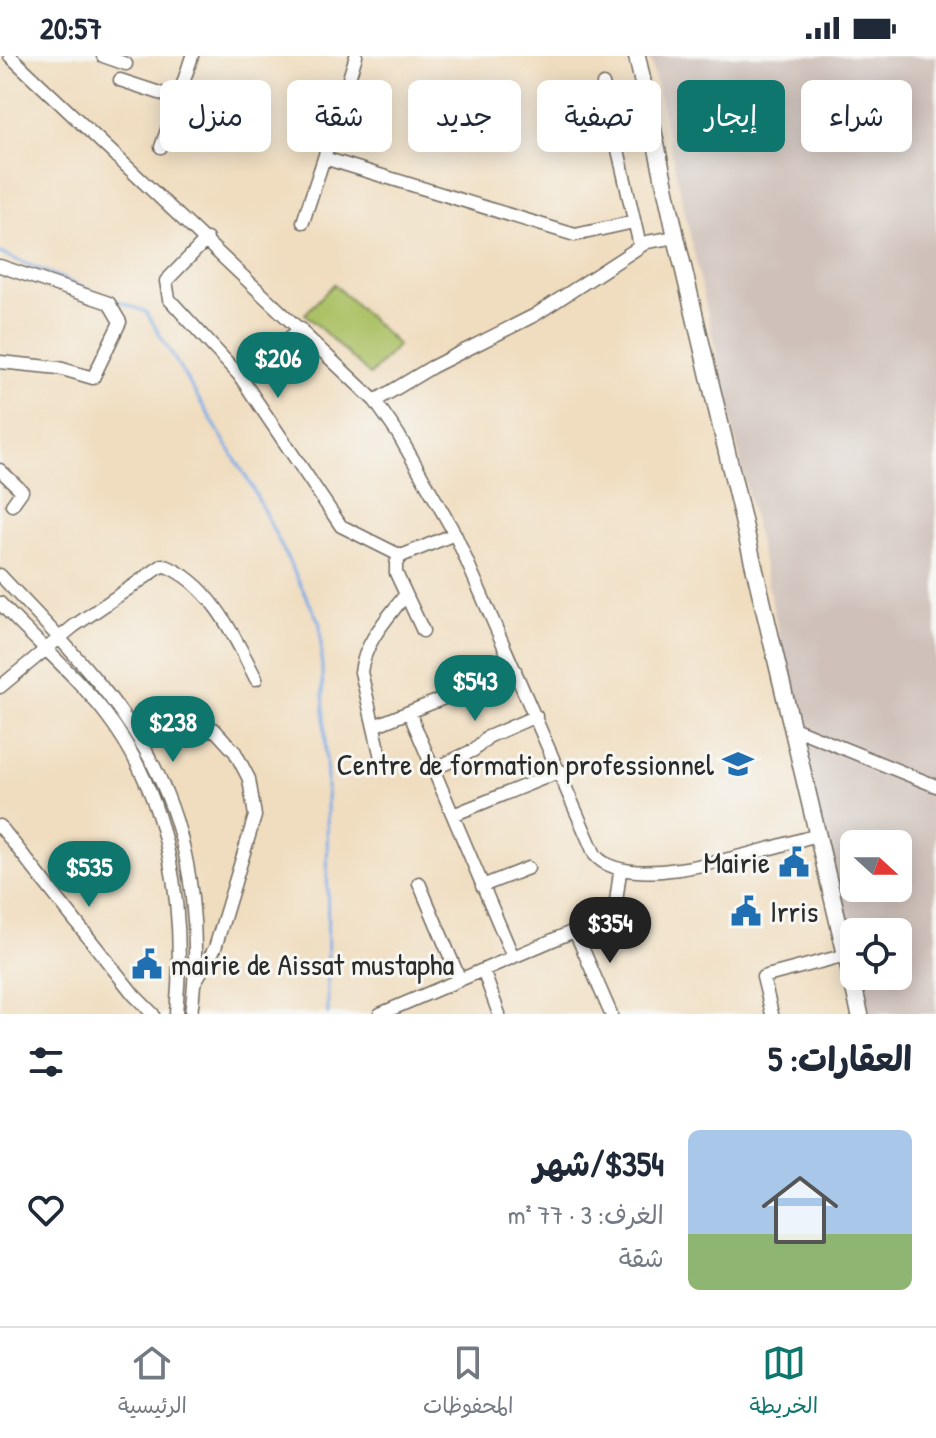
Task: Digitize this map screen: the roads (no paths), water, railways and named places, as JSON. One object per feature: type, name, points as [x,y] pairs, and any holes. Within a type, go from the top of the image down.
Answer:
[{"type":"street","points":[[10,56],[375,401],[455,534],[561,771],[595,855],[603,864],[620,872],[667,872],[818,835]]},
{"type":"street","points":[[103,56],[126,64]]},
{"type":"street","points":[[184,80],[192,56]]},
{"type":"street","points":[[303,222],[356,56]]},
{"type":"street","points":[[637,56],[676,237],[840,929]]},
{"type":"street","points":[[120,80],[160,93]]},
{"type":"street","points":[[618,152],[640,246]]},
{"type":"street","points":[[324,158],[575,235],[634,222]]},
{"type":"street","points":[[375,401],[432,367],[535,315],[640,246],[676,237]]},
{"type":"street","points":[[207,239],[166,281],[169,299],[239,375],[341,526],[401,556]]},
{"type":"street","points":[[0,266],[109,303],[120,322],[93,378],[59,368],[0,362]]},
{"type":"street","points":[[239,375],[301,329]]},
{"type":"street","points":[[0,470],[22,491],[12,505]]},
{"type":"street","points":[[423,631],[396,573],[396,563],[401,556],[455,534]]},
{"type":"street","points":[[0,687],[86,618],[163,565],[180,571],[229,625],[256,679]]},
{"type":"street","points":[[0,575],[61,640],[140,743],[162,781],[180,836],[190,887],[195,982],[191,1014]]},
{"type":"street","points":[[382,762],[361,672],[363,657],[370,642],[406,594]]},
{"type":"street","points":[[0,603],[106,714],[140,770],[165,830],[181,948],[176,1014]]},
{"type":"street","points":[[374,726],[515,670]]},
{"type":"street","points":[[409,712],[513,957]]},
{"type":"street","points":[[434,769],[474,750],[488,737],[536,716]]},
{"type":"street","points":[[791,727],[936,786]]},
{"type":"street","points":[[140,743],[214,729],[235,752],[249,779],[255,816],[215,948],[195,982]]},
{"type":"street","points":[[453,815],[561,771]]},
{"type":"street","points":[[0,826],[134,995],[153,1014]]},
{"type":"street","points":[[482,886],[528,868]]},
{"type":"street","points":[[380,1014],[609,916],[615,909],[620,872]]},
{"type":"street","points":[[419,883],[460,980]]},
{"type":"street","points":[[575,931],[611,1014]]},
{"type":"street","points":[[772,1014],[763,977],[840,957]]},
{"type":"street","points":[[483,970],[499,1014]]},
{"type":"street","points":[[854,990],[860,1014]]},
{"type":"waterway","points":[[0,253],[100,294]]},
{"type":"waterway","points":[[111,298],[146,312],[251,485],[320,624],[327,780],[328,1014]]},
{"type":"place","name":"Centre de formation professionnel","points":[[738,764]]},
{"type":"place","name":"Mairie","points":[[794,862]]},
{"type":"place","name":"Irris","points":[[746,911]]},
{"type":"place","name":"mairie de Aissat mustapha","points":[[147,964]]}]
